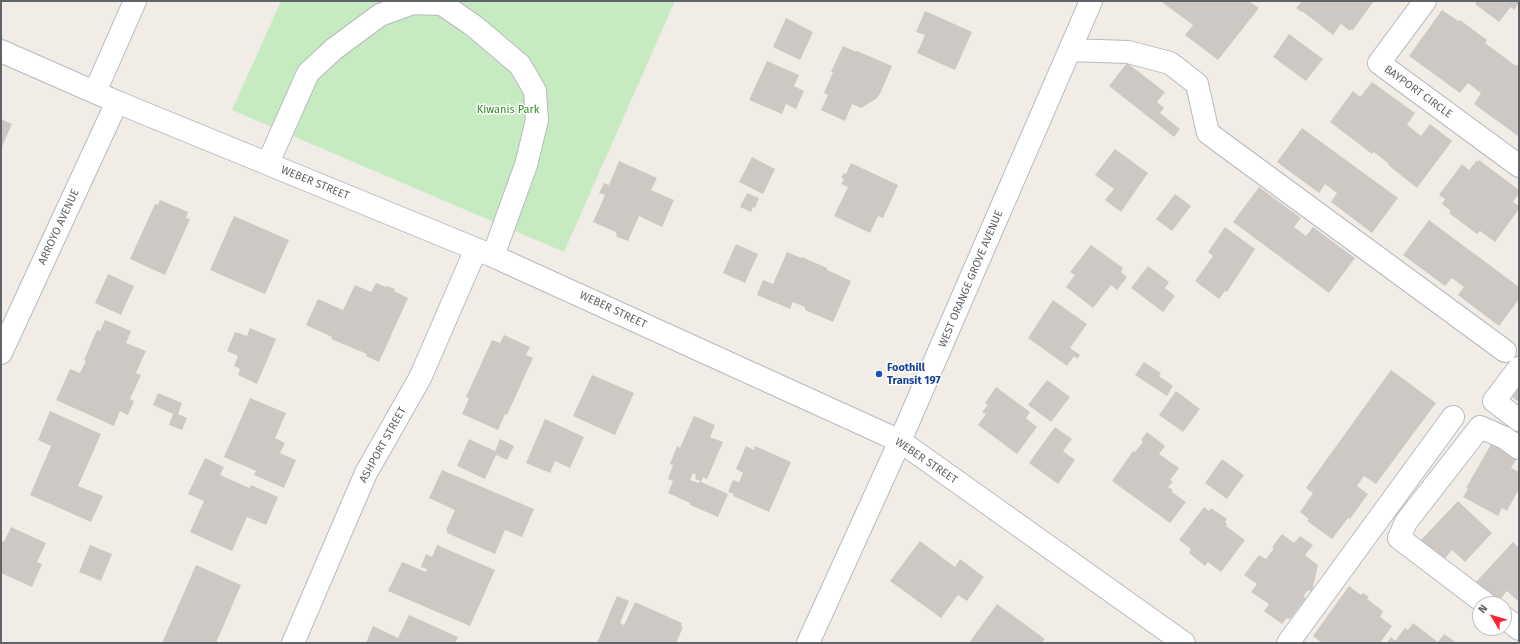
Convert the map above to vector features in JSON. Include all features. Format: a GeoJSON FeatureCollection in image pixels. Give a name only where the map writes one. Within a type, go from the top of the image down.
{"type":"FeatureCollection","features":[{"type":"Feature","properties":{"kind":"street"},"geometry":{"type":"LineString","coordinates":[[95,92],[135,1]]}},
{"type":"Feature","properties":{"kind":"street","name":"WEST ORANGE GROVE AVENUE"},"geometry":{"type":"LineString","coordinates":[[808,643],[900,441],[1091,1]]}},
{"type":"Feature","properties":{"kind":"street","name":"BAYPORT CIRCLE"},"geometry":{"type":"LineString","coordinates":[[1425,1],[1379,63],[1519,166]]}},
{"type":"Feature","properties":{"kind":"street","name":"ASHPORT STREET"},"geometry":{"type":"LineString","coordinates":[[268,163],[308,73],[334,50],[380,15],[413,3],[442,4],[474,26],[520,65],[535,91],[537,120],[526,165],[485,252],[420,378],[366,473],[293,643]]}},
{"type":"Feature","properties":{"kind":"street"},"geometry":{"type":"LineString","coordinates":[[1070,50],[1128,52],[1170,63],[1196,84],[1208,133],[1505,351]]}},
{"type":"Feature","properties":{"kind":"street","name":"WEBER STREET"},"geometry":{"type":"LineString","coordinates":[[1,51],[117,102],[485,252],[900,441],[1184,643]]}},
{"type":"Feature","properties":{"kind":"street","name":"ARROYO AVENUE"},"geometry":{"type":"LineString","coordinates":[[1,353],[117,102]]}},
{"type":"Feature","properties":{"kind":"street"},"geometry":{"type":"LineString","coordinates":[[1519,368],[1494,401],[1519,420]]}},
{"type":"Feature","properties":{"kind":"street"},"geometry":{"type":"LineString","coordinates":[[1288,643],[1453,417]]}},
{"type":"Feature","properties":{"kind":"street"},"geometry":{"type":"LineString","coordinates":[[1475,596],[1399,538],[1406,522],[1480,427],[1505,438],[1519,448]]}},
{"type":"Feature","properties":{"kind":"green space","name":"Kiwanis Park"},"geometry":{"type":"Polygon","coordinates":[[[281,1],[675,1],[564,252],[232,110],[281,1]]]}},
{"type":"Feature","properties":{"kind":"building"},"geometry":{"type":"Polygon","coordinates":[[[1164,1],[1249,1],[1259,8],[1218,60],[1185,35],[1193,25],[1163,3],[1164,1]]]}},
{"type":"Feature","properties":{"kind":"building"},"geometry":{"type":"Polygon","coordinates":[[[1302,1],[1374,1],[1353,30],[1351,29],[1350,31],[1341,24],[1333,35],[1296,8],[1302,1]]]}},
{"type":"Feature","properties":{"kind":"building"},"geometry":{"type":"Polygon","coordinates":[[[1477,1],[1519,1],[1519,3],[1514,10],[1511,7],[1499,22],[1475,4],[1477,1]]]}},
{"type":"Feature","properties":{"kind":"building"},"geometry":{"type":"Polygon","coordinates":[[[1442,10],[1458,21],[1460,20],[1487,40],[1485,43],[1516,66],[1519,63],[1518,136],[1474,104],[1481,93],[1468,83],[1460,93],[1409,56],[1442,10]]]}},
{"type":"Feature","properties":{"kind":"building"},"geometry":{"type":"Polygon","coordinates":[[[925,11],[972,32],[955,70],[917,53],[925,35],[916,32],[925,11]]]}},
{"type":"Feature","properties":{"kind":"building"},"geometry":{"type":"Polygon","coordinates":[[[786,18],[813,32],[800,60],[773,47],[786,18]]]}},
{"type":"Feature","properties":{"kind":"building"},"geometry":{"type":"Polygon","coordinates":[[[1289,34],[1323,59],[1306,81],[1273,57],[1289,34]]]}},
{"type":"Feature","properties":{"kind":"building"},"geometry":{"type":"Polygon","coordinates":[[[843,46],[892,66],[880,94],[876,99],[861,108],[852,104],[845,121],[821,110],[828,95],[824,93],[833,72],[831,72],[843,46]]]}},
{"type":"Feature","properties":{"kind":"building"},"geometry":{"type":"Polygon","coordinates":[[[767,61],[799,75],[794,86],[804,91],[796,109],[786,104],[782,114],[749,100],[767,61]]]}},
{"type":"Feature","properties":{"kind":"building"},"geometry":{"type":"Polygon","coordinates":[[[1127,63],[1165,92],[1157,102],[1164,108],[1160,113],[1180,129],[1174,137],[1109,86],[1127,63]]]}},
{"type":"Feature","properties":{"kind":"building"},"geometry":{"type":"Polygon","coordinates":[[[1372,82],[1415,113],[1407,125],[1421,136],[1430,124],[1452,141],[1417,188],[1374,152],[1372,154],[1330,122],[1353,91],[1360,97],[1372,82]]]}},
{"type":"Feature","properties":{"kind":"building"},"geometry":{"type":"Polygon","coordinates":[[[1,119],[12,124],[1,149],[1,119]]]}},
{"type":"Feature","properties":{"kind":"building"},"geometry":{"type":"Polygon","coordinates":[[[1302,128],[1398,198],[1372,233],[1331,202],[1337,193],[1325,184],[1319,193],[1277,162],[1302,128]]]}},
{"type":"Feature","properties":{"kind":"building"},"geometry":{"type":"Polygon","coordinates":[[[1115,149],[1148,173],[1121,212],[1105,200],[1114,189],[1095,175],[1115,149]]]}},
{"type":"Feature","properties":{"kind":"building"},"geometry":{"type":"Polygon","coordinates":[[[752,157],[775,169],[763,194],[739,182],[752,157]]]}},
{"type":"Feature","properties":{"kind":"building"},"geometry":{"type":"Polygon","coordinates":[[[1477,160],[1519,190],[1519,193],[1513,202],[1519,206],[1519,209],[1495,242],[1480,231],[1477,234],[1449,213],[1451,211],[1442,204],[1445,199],[1439,195],[1462,164],[1469,170],[1477,160]]]}},
{"type":"Feature","properties":{"kind":"building"},"geometry":{"type":"Polygon","coordinates":[[[619,161],[657,178],[651,190],[674,200],[662,227],[639,216],[628,241],[617,237],[616,232],[593,222],[605,195],[599,193],[604,183],[609,185],[619,161]]]}},
{"type":"Feature","properties":{"kind":"building"},"geometry":{"type":"Polygon","coordinates":[[[851,163],[898,185],[883,218],[878,216],[870,233],[834,216],[848,187],[841,184],[844,179],[841,178],[844,173],[846,174],[851,163]]]}},
{"type":"Feature","properties":{"kind":"building"},"geometry":{"type":"Polygon","coordinates":[[[1259,187],[1301,218],[1294,227],[1306,236],[1313,227],[1355,258],[1329,293],[1233,222],[1259,187]]]}},
{"type":"Feature","properties":{"kind":"building"},"geometry":{"type":"Polygon","coordinates":[[[747,193],[759,198],[755,208],[753,207],[751,212],[740,207],[747,193]]]}},
{"type":"Feature","properties":{"kind":"building"},"geometry":{"type":"Polygon","coordinates":[[[1175,194],[1191,206],[1172,231],[1156,219],[1175,194]]]}},
{"type":"Feature","properties":{"kind":"building"},"geometry":{"type":"Polygon","coordinates":[[[160,200],[188,212],[186,218],[190,219],[165,275],[130,259],[155,204],[158,205],[160,200]]]}},
{"type":"Feature","properties":{"kind":"building"},"geometry":{"type":"Polygon","coordinates":[[[234,216],[289,240],[265,294],[210,270],[234,216]]]}},
{"type":"Feature","properties":{"kind":"building"},"geometry":{"type":"Polygon","coordinates":[[[1429,220],[1519,287],[1519,299],[1499,326],[1458,295],[1464,287],[1452,278],[1445,286],[1403,255],[1429,220]]]}},
{"type":"Feature","properties":{"kind":"building"},"geometry":{"type":"Polygon","coordinates":[[[1225,227],[1255,249],[1227,292],[1225,291],[1219,299],[1195,281],[1213,256],[1208,252],[1225,227]]]}},
{"type":"Feature","properties":{"kind":"building"},"geometry":{"type":"Polygon","coordinates":[[[736,244],[758,254],[745,283],[723,273],[736,244]]]}},
{"type":"Feature","properties":{"kind":"building"},"geometry":{"type":"Polygon","coordinates":[[[1091,245],[1123,268],[1121,272],[1127,277],[1117,290],[1111,285],[1093,308],[1066,287],[1075,275],[1070,272],[1091,245]]]}},
{"type":"Feature","properties":{"kind":"building"},"geometry":{"type":"Polygon","coordinates":[[[787,252],[827,268],[827,270],[851,281],[833,322],[805,310],[805,307],[793,302],[790,309],[757,295],[763,280],[773,284],[787,252]]]}},
{"type":"Feature","properties":{"kind":"building"},"geometry":{"type":"Polygon","coordinates":[[[1148,266],[1169,282],[1165,288],[1175,296],[1163,312],[1131,288],[1148,266]]]}},
{"type":"Feature","properties":{"kind":"building"},"geometry":{"type":"Polygon","coordinates":[[[108,274],[134,286],[121,315],[95,303],[108,274]]]}},
{"type":"Feature","properties":{"kind":"building"},"geometry":{"type":"Polygon","coordinates":[[[376,283],[395,289],[394,291],[408,298],[379,362],[366,356],[367,354],[331,339],[332,337],[306,325],[318,299],[343,310],[355,285],[371,292],[376,283]]]}},
{"type":"Feature","properties":{"kind":"building"},"geometry":{"type":"Polygon","coordinates":[[[1053,300],[1087,324],[1070,348],[1080,355],[1077,359],[1074,356],[1067,366],[1028,338],[1053,300]]]}},
{"type":"Feature","properties":{"kind":"building"},"geometry":{"type":"Polygon","coordinates":[[[105,320],[131,331],[126,343],[146,351],[136,373],[141,375],[130,399],[134,401],[128,415],[120,411],[114,426],[56,400],[70,369],[80,373],[97,330],[100,331],[105,320]]]}},
{"type":"Feature","properties":{"kind":"building"},"geometry":{"type":"Polygon","coordinates":[[[250,328],[276,339],[257,384],[238,375],[240,369],[234,366],[238,356],[227,351],[235,332],[247,336],[250,328]]]}},
{"type":"Feature","properties":{"kind":"building"},"geometry":{"type":"Polygon","coordinates":[[[504,335],[530,347],[526,355],[533,358],[507,415],[505,414],[498,430],[462,414],[469,398],[466,397],[492,340],[500,343],[504,335]]]}},
{"type":"Feature","properties":{"kind":"building"},"geometry":{"type":"Polygon","coordinates":[[[1144,362],[1161,373],[1159,376],[1173,386],[1167,396],[1135,375],[1144,362]]]}},
{"type":"Feature","properties":{"kind":"building"},"geometry":{"type":"Polygon","coordinates":[[[1391,370],[1436,403],[1376,484],[1364,476],[1357,486],[1368,494],[1350,519],[1348,518],[1332,539],[1307,521],[1309,519],[1300,512],[1313,493],[1306,488],[1391,370]]]}},
{"type":"Feature","properties":{"kind":"building"},"geometry":{"type":"Polygon","coordinates":[[[592,375],[634,393],[615,435],[573,416],[592,375]]]}},
{"type":"Feature","properties":{"kind":"building"},"geometry":{"type":"Polygon","coordinates":[[[1047,380],[1070,397],[1051,422],[1028,405],[1047,380]]]}},
{"type":"Feature","properties":{"kind":"building"},"geometry":{"type":"Polygon","coordinates":[[[996,387],[1030,412],[1026,418],[1037,427],[1017,454],[978,425],[986,414],[982,412],[988,405],[985,403],[996,387]]]}},
{"type":"Feature","properties":{"kind":"building"},"geometry":{"type":"Polygon","coordinates":[[[1519,387],[1519,402],[1512,397],[1519,387]]]}},
{"type":"Feature","properties":{"kind":"building"},"geometry":{"type":"Polygon","coordinates":[[[1176,391],[1200,409],[1183,432],[1159,415],[1176,391]]]}},
{"type":"Feature","properties":{"kind":"building"},"geometry":{"type":"Polygon","coordinates":[[[158,393],[182,403],[178,414],[187,418],[182,430],[169,425],[173,414],[153,405],[158,393]]]}},
{"type":"Feature","properties":{"kind":"building"},"geometry":{"type":"Polygon","coordinates":[[[250,398],[286,413],[275,438],[285,443],[280,453],[296,460],[284,488],[254,475],[256,471],[224,457],[250,398]]]}},
{"type":"Feature","properties":{"kind":"building"},"geometry":{"type":"Polygon","coordinates":[[[50,411],[101,434],[78,486],[103,496],[91,522],[30,495],[51,446],[38,440],[50,411]]]}},
{"type":"Feature","properties":{"kind":"building"},"geometry":{"type":"Polygon","coordinates":[[[694,416],[715,425],[710,437],[723,442],[707,479],[703,477],[701,482],[728,494],[718,517],[690,505],[690,503],[668,493],[673,481],[668,479],[673,465],[670,464],[677,446],[680,448],[694,416]],[[693,473],[690,480],[699,483],[700,481],[695,479],[696,475],[693,473]]]}},
{"type":"Feature","properties":{"kind":"building"},"geometry":{"type":"Polygon","coordinates":[[[545,419],[584,437],[570,468],[555,461],[550,473],[526,463],[545,419]]]}},
{"type":"Feature","properties":{"kind":"building"},"geometry":{"type":"Polygon","coordinates":[[[1055,427],[1072,439],[1063,451],[1075,460],[1058,484],[1029,463],[1055,427]]]}},
{"type":"Feature","properties":{"kind":"building"},"geometry":{"type":"Polygon","coordinates":[[[1147,432],[1165,446],[1159,454],[1179,468],[1170,480],[1173,482],[1168,487],[1173,490],[1172,492],[1186,502],[1170,523],[1112,481],[1133,451],[1135,452],[1143,442],[1141,440],[1147,432]]]}},
{"type":"Feature","properties":{"kind":"building"},"geometry":{"type":"Polygon","coordinates":[[[469,439],[495,451],[500,439],[514,446],[507,460],[496,455],[485,479],[457,466],[469,439]]]}},
{"type":"Feature","properties":{"kind":"building"},"geometry":{"type":"Polygon","coordinates":[[[1493,441],[1519,455],[1511,468],[1519,472],[1519,489],[1507,511],[1502,508],[1498,516],[1463,497],[1468,489],[1466,488],[1493,441]]]}},
{"type":"Feature","properties":{"kind":"building"},"geometry":{"type":"Polygon","coordinates":[[[746,446],[754,450],[755,446],[791,462],[769,512],[733,496],[734,494],[728,492],[733,480],[739,482],[743,473],[736,469],[746,446]]]}},
{"type":"Feature","properties":{"kind":"building"},"geometry":{"type":"Polygon","coordinates":[[[205,458],[224,467],[220,475],[249,488],[251,485],[278,497],[266,525],[247,517],[232,551],[190,532],[204,501],[188,494],[205,458]]]}},
{"type":"Feature","properties":{"kind":"building"},"geometry":{"type":"Polygon","coordinates":[[[1222,459],[1244,475],[1227,499],[1205,483],[1222,459]]]}},
{"type":"Feature","properties":{"kind":"building"},"geometry":{"type":"Polygon","coordinates":[[[442,470],[534,509],[522,537],[505,530],[495,554],[447,533],[446,530],[455,510],[429,498],[442,470]]]}},
{"type":"Feature","properties":{"kind":"building"},"geometry":{"type":"Polygon","coordinates":[[[1458,501],[1492,533],[1465,562],[1452,550],[1442,562],[1420,541],[1458,501]]]}},
{"type":"Feature","properties":{"kind":"building"},"geometry":{"type":"Polygon","coordinates":[[[1204,507],[1209,511],[1211,508],[1227,519],[1225,522],[1227,524],[1226,526],[1245,540],[1221,572],[1208,562],[1205,566],[1189,553],[1191,549],[1179,540],[1204,507]]]}},
{"type":"Feature","properties":{"kind":"building"},"geometry":{"type":"Polygon","coordinates":[[[11,527],[46,543],[37,562],[42,564],[32,587],[1,573],[1,540],[4,542],[11,527]]]}},
{"type":"Feature","properties":{"kind":"building"},"geometry":{"type":"Polygon","coordinates":[[[1282,534],[1294,543],[1300,536],[1313,545],[1305,555],[1318,565],[1312,592],[1308,590],[1303,597],[1306,598],[1290,619],[1287,618],[1282,624],[1264,611],[1269,604],[1251,592],[1257,584],[1244,575],[1259,555],[1266,559],[1274,548],[1272,547],[1282,534]]]}},
{"type":"Feature","properties":{"kind":"building"},"geometry":{"type":"Polygon","coordinates":[[[920,541],[955,567],[960,559],[984,577],[967,601],[958,595],[941,618],[890,581],[920,541]]]}},
{"type":"Feature","properties":{"kind":"building"},"geometry":{"type":"Polygon","coordinates":[[[1513,542],[1519,548],[1519,602],[1507,591],[1503,596],[1489,596],[1475,583],[1513,542]]]}},
{"type":"Feature","properties":{"kind":"building"},"geometry":{"type":"Polygon","coordinates":[[[90,545],[112,554],[101,581],[79,572],[90,545]]]}},
{"type":"Feature","properties":{"kind":"building"},"geometry":{"type":"Polygon","coordinates":[[[437,545],[495,570],[470,626],[388,591],[402,562],[426,572],[427,569],[421,567],[426,554],[432,557],[437,545]]]}},
{"type":"Feature","properties":{"kind":"building"},"geometry":{"type":"Polygon","coordinates":[[[196,565],[241,585],[216,643],[162,643],[196,565]]]}},
{"type":"Feature","properties":{"kind":"building"},"geometry":{"type":"Polygon","coordinates":[[[1349,586],[1361,595],[1363,593],[1369,597],[1367,599],[1383,611],[1380,617],[1392,626],[1380,643],[1322,643],[1313,636],[1349,586]]]}},
{"type":"Feature","properties":{"kind":"building"},"geometry":{"type":"Polygon","coordinates":[[[617,596],[629,601],[620,623],[624,625],[635,602],[682,623],[681,626],[683,627],[676,643],[597,643],[617,596]]]}},
{"type":"Feature","properties":{"kind":"building"},"geometry":{"type":"Polygon","coordinates":[[[997,604],[1045,639],[1042,643],[969,643],[997,604]]]}},
{"type":"Feature","properties":{"kind":"building"},"geometry":{"type":"Polygon","coordinates":[[[409,615],[458,637],[455,643],[366,643],[373,626],[398,638],[409,615]]]}},
{"type":"Feature","properties":{"kind":"building"},"geometry":{"type":"Polygon","coordinates":[[[1413,623],[1438,642],[1444,634],[1457,643],[1387,643],[1391,637],[1395,641],[1405,628],[1408,630],[1413,623]]]}},
{"type":"Feature","properties":{"kind":"place","name":"Foothill Transit 197"},"geometry":{"type":"Point","coordinates":[879,374]}}]}
